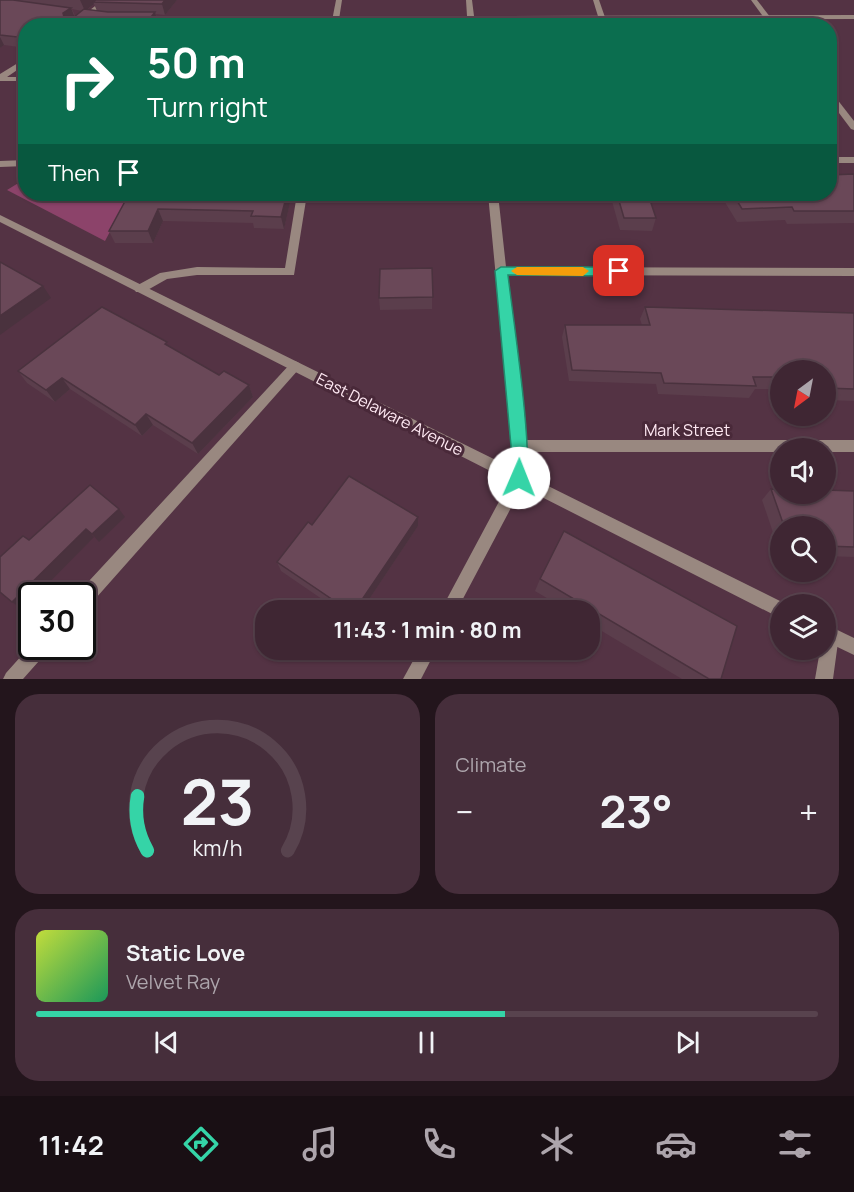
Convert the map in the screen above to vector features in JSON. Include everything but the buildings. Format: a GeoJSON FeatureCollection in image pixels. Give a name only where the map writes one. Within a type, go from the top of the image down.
{"type":"FeatureCollection","features":[{"type":"Feature","properties":{"kind":"street"},"geometry":{"type":"LineString","coordinates":[[84,17],[107,0]]}},
{"type":"Feature","properties":{"kind":"street"},"geometry":{"type":"LineString","coordinates":[[335,18],[339,0]]}},
{"type":"Feature","properties":{"kind":"street"},"geometry":{"type":"LineString","coordinates":[[469,0],[471,18]]}},
{"type":"Feature","properties":{"kind":"street"},"geometry":{"type":"LineString","coordinates":[[596,0],[603,18]]}},
{"type":"Feature","properties":{"kind":"street"},"geometry":{"type":"LineString","coordinates":[[754,0],[767,17]]}},
{"type":"Feature","properties":{"kind":"street"},"geometry":{"type":"LineString","coordinates":[[74,15],[98,18]]}},
{"type":"Feature","properties":{"kind":"street"},"geometry":{"type":"LineString","coordinates":[[734,18],[854,17]]}},
{"type":"Feature","properties":{"kind":"street"},"geometry":{"type":"LineString","coordinates":[[0,78],[18,66]]}},
{"type":"Feature","properties":{"kind":"street"},"geometry":{"type":"LineString","coordinates":[[0,78],[18,79]]}},
{"type":"Feature","properties":{"kind":"street"},"geometry":{"type":"LineString","coordinates":[[837,105],[854,127]]}},
{"type":"Feature","properties":{"kind":"street"},"geometry":{"type":"LineString","coordinates":[[837,160],[854,160]]}},
{"type":"Feature","properties":{"kind":"street"},"geometry":{"type":"LineString","coordinates":[[0,164],[18,163]]}},
{"type":"Feature","properties":{"kind":"street"},"geometry":{"type":"LineString","coordinates":[[140,289],[164,276],[197,271],[290,272],[302,201]]}},
{"type":"Feature","properties":{"kind":"street"},"geometry":{"type":"LineString","coordinates":[[454,600],[519,478],[519,446],[494,201]]}},
{"type":"Feature","properties":{"kind":"street","name":"East Delaware Avenue"},"geometry":{"type":"LineString","coordinates":[[0,218],[770,605]]}},
{"type":"Feature","properties":{"kind":"street"},"geometry":{"type":"LineString","coordinates":[[501,271],[854,272]]}},
{"type":"Feature","properties":{"kind":"street"},"geometry":{"type":"LineString","coordinates":[[96,586],[295,366]]}},
{"type":"Feature","properties":{"kind":"street","name":"Mark Street"},"geometry":{"type":"LineString","coordinates":[[519,446],[854,446]]}},
{"type":"Feature","properties":{"kind":"street"},"geometry":{"type":"LineString","coordinates":[[836,638],[854,647]]}},
{"type":"Feature","properties":{"kind":"street"},"geometry":{"type":"LineString","coordinates":[[12,679],[29,660]]}},
{"type":"Feature","properties":{"kind":"street"},"geometry":{"type":"LineString","coordinates":[[412,679],[422,660]]}},
{"type":"Feature","properties":{"kind":"street"},"geometry":{"type":"LineString","coordinates":[[824,679],[826,660]]}},
{"type":"Feature","properties":{"kind":"shaded area"},"geometry":{"type":"Polygon","coordinates":[[[18,183],[18,196],[7,190],[18,183]]]}},
{"type":"Feature","properties":{"kind":"shaded area"},"geometry":{"type":"Polygon","coordinates":[[[28,201],[126,201],[105,241],[28,201]]]}},
{"type":"Feature","properties":{"kind":"slow traffic"},"geometry":{"type":"LineString","coordinates":[[517,271],[583,271]]}},
{"type":"Feature","properties":{"kind":"route"},"geometry":{"type":"LineString","coordinates":[[519,478],[519,446],[501,271],[619,271]]}}]}
